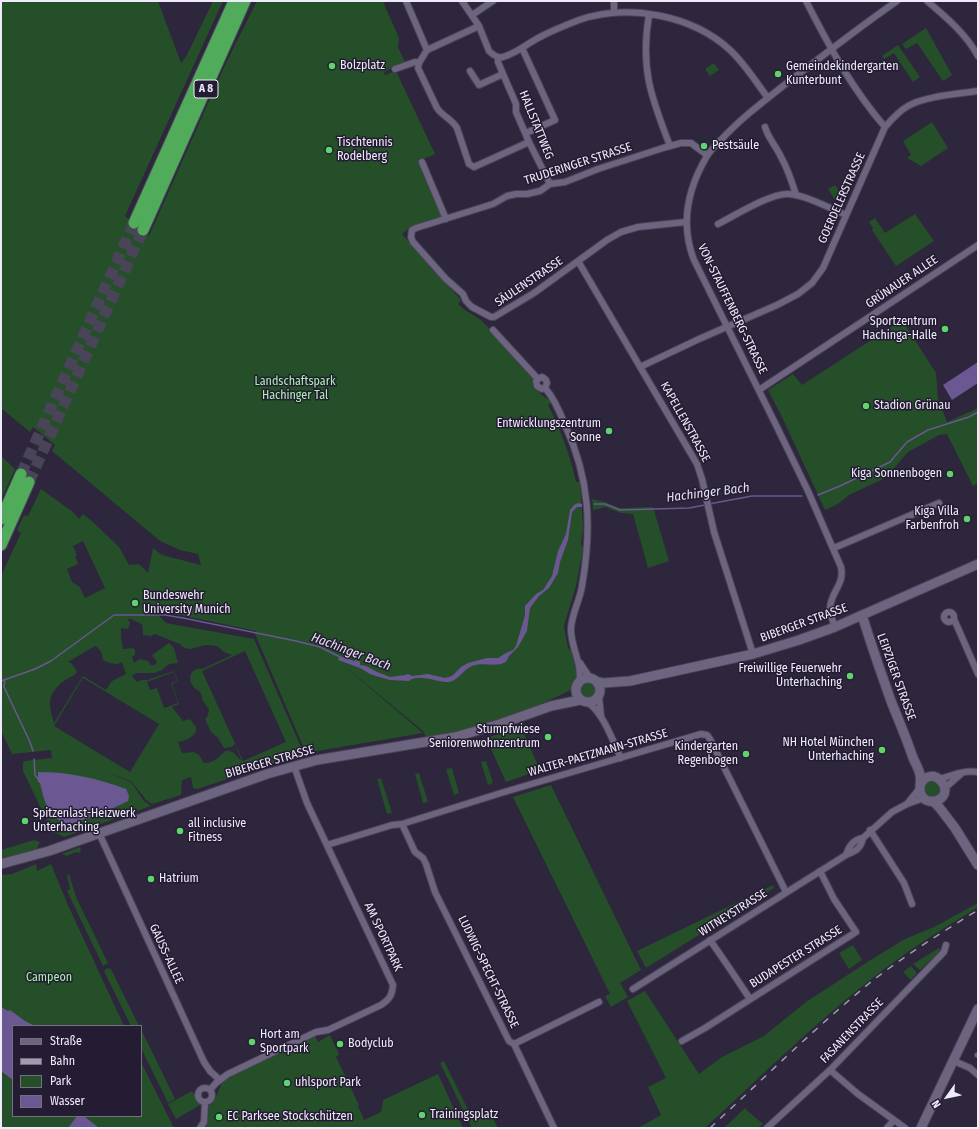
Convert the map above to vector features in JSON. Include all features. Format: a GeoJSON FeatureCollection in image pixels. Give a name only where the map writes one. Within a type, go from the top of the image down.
{"type":"FeatureCollection","features":[{"type":"Feature","properties":{"kind":"highway","name":"A 8"},"geometry":{"type":"LineString","coordinates":[[234,1],[138,226],[245,1]]}},
{"type":"Feature","properties":{"kind":"highway"},"geometry":{"type":"LineString","coordinates":[[1,519],[25,478],[1,545]]}},
{"type":"Feature","properties":{"kind":"main road","name":"BIBERGER STRASSE"},"geometry":{"type":"LineString","coordinates":[[594,680],[603,683],[630,681],[753,654],[835,627],[978,564]]}},
{"type":"Feature","properties":{"kind":"main road","name":"LEIPZIGER STRASSE"},"geometry":{"type":"LineString","coordinates":[[862,615],[889,696],[920,774],[920,786]]}},
{"type":"Feature","properties":{"kind":"main road"},"geometry":{"type":"LineString","coordinates":[[582,679],[594,680],[600,686],[599,695],[592,702],[584,701],[578,697],[577,686],[582,679]]}},
{"type":"Feature","properties":{"kind":"main road","name":"BIBERGER STRASSE"},"geometry":{"type":"LineString","coordinates":[[599,695],[604,691],[630,681]]}},
{"type":"Feature","properties":{"kind":"main road","name":"BIBERGER STRASSE"},"geometry":{"type":"LineString","coordinates":[[551,706],[577,686]]}},
{"type":"Feature","properties":{"kind":"main road","name":"BIBERGER STRASSE"},"geometry":{"type":"LineString","coordinates":[[1,864],[33,856],[194,799],[294,766],[317,760],[455,737],[500,724],[551,706],[584,701]]}},
{"type":"Feature","properties":{"kind":"main road","name":"LEIPZIGER STRASSE"},"geometry":{"type":"LineString","coordinates":[[909,746],[926,770],[936,778]]}},
{"type":"Feature","properties":{"kind":"main road"},"geometry":{"type":"LineString","coordinates":[[955,828],[944,792],[944,784],[936,778],[925,779],[920,786],[920,792],[939,807],[955,828],[978,866]]}},
{"type":"Feature","properties":{"kind":"main road"},"geometry":{"type":"LineString","coordinates":[[929,800],[937,800],[944,792]]}},
{"type":"Feature","properties":{"kind":"main road"},"geometry":{"type":"LineString","coordinates":[[923,1127],[978,1010]]}},
{"type":"Feature","properties":{"kind":"street"},"geometry":{"type":"LineString","coordinates":[[406,1],[427,50]]}},
{"type":"Feature","properties":{"kind":"street"},"geometry":{"type":"LineString","coordinates":[[462,1],[479,26],[489,52],[498,57],[502,57],[522,48],[539,37],[596,15],[631,12],[679,20],[714,37],[731,51],[744,65],[768,98]]}},
{"type":"Feature","properties":{"kind":"street"},"geometry":{"type":"LineString","coordinates":[[472,15],[493,1]]}},
{"type":"Feature","properties":{"kind":"street"},"geometry":{"type":"LineString","coordinates":[[614,1],[614,13]]}},
{"type":"Feature","properties":{"kind":"street"},"geometry":{"type":"LineString","coordinates":[[806,1],[831,50],[858,92],[885,127]]}},
{"type":"Feature","properties":{"kind":"street","name":"VON-STAUFFENBERG-STRASSE"},"geometry":{"type":"LineString","coordinates":[[835,627],[831,616],[830,607],[832,599],[839,586],[842,573],[834,548],[759,390],[694,260],[687,236],[687,210],[691,189],[707,155],[726,134],[768,98],[897,1]]}},
{"type":"Feature","properties":{"kind":"street"},"geometry":{"type":"LineString","coordinates":[[927,1],[952,22],[969,42],[978,56]]}},
{"type":"Feature","properties":{"kind":"street"},"geometry":{"type":"LineString","coordinates":[[649,15],[645,44],[645,59],[648,80],[651,95],[670,146]]}},
{"type":"Feature","properties":{"kind":"street"},"geometry":{"type":"LineString","coordinates":[[479,26],[427,50],[419,63],[418,68],[439,112],[454,122],[469,164],[474,167],[529,142]]}},
{"type":"Feature","properties":{"kind":"street"},"geometry":{"type":"LineString","coordinates":[[522,48],[555,120],[526,133]]}},
{"type":"Feature","properties":{"kind":"street","name":"HALLSTATTWEG"},"geometry":{"type":"LineString","coordinates":[[498,57],[498,62],[516,104],[516,112],[550,184]]}},
{"type":"Feature","properties":{"kind":"street"},"geometry":{"type":"LineString","coordinates":[[396,69],[415,62],[419,63]]}},
{"type":"Feature","properties":{"kind":"street"},"geometry":{"type":"LineString","coordinates":[[470,71],[479,85],[503,74]]}},
{"type":"Feature","properties":{"kind":"street","name":"GOERDELERSTRASSE"},"geometry":{"type":"LineString","coordinates":[[640,367],[777,305],[798,294],[812,283],[823,268],[885,127],[901,110],[910,105],[935,98],[978,91]]}},
{"type":"Feature","properties":{"kind":"street"},"geometry":{"type":"LineString","coordinates":[[765,126],[768,136],[781,155],[796,195]]}},
{"type":"Feature","properties":{"kind":"street","name":"TRUDERINGER STRASSE"},"geometry":{"type":"LineString","coordinates":[[411,233],[412,230],[416,228],[497,202],[507,196],[540,191],[550,184],[564,182],[598,169],[681,143],[691,143],[707,155]]}},
{"type":"Feature","properties":{"kind":"street"},"geometry":{"type":"LineString","coordinates":[[422,162],[446,219]]}},
{"type":"Feature","properties":{"kind":"street"},"geometry":{"type":"LineString","coordinates":[[718,224],[770,198],[783,194],[804,197],[846,215]]}},
{"type":"Feature","properties":{"kind":"street","name":"SÄULENSTRASSE"},"geometry":{"type":"LineString","coordinates":[[411,233],[413,242],[446,279],[463,294],[466,301],[491,317],[498,316],[517,304],[607,240],[630,228],[686,222]]}},
{"type":"Feature","properties":{"kind":"street","name":"GRÜNAUER ALLEE"},"geometry":{"type":"LineString","coordinates":[[759,390],[978,245]]}},
{"type":"Feature","properties":{"kind":"street","name":"KAPELLENSTRASSE"},"geometry":{"type":"LineString","coordinates":[[578,261],[697,464],[716,538],[753,654]]}},
{"type":"Feature","properties":{"kind":"street"},"geometry":{"type":"LineString","coordinates":[[493,330],[538,379],[536,381],[537,386],[542,389],[545,388],[550,394],[576,452],[584,480],[587,500],[587,553],[582,588],[571,627],[580,677],[577,686]]}},
{"type":"Feature","properties":{"kind":"street"},"geometry":{"type":"LineString","coordinates":[[834,548],[939,503]]}},
{"type":"Feature","properties":{"kind":"street"},"geometry":{"type":"LineString","coordinates":[[954,619],[978,674]]}},
{"type":"Feature","properties":{"kind":"street"},"geometry":{"type":"LineString","coordinates":[[576,658],[594,680]]}},
{"type":"Feature","properties":{"kind":"street"},"geometry":{"type":"LineString","coordinates":[[599,695],[598,702],[602,720]]}},
{"type":"Feature","properties":{"kind":"street"},"geometry":{"type":"LineString","coordinates":[[584,701],[592,705],[602,720],[621,758]]}},
{"type":"Feature","properties":{"kind":"street","name":"WALTER-PAETZMANN-STRASSE"},"geometry":{"type":"LineString","coordinates":[[327,845],[392,825],[402,824],[698,734],[707,735],[717,752],[786,892]]}},
{"type":"Feature","properties":{"kind":"street","name":"AM SPORTPARK"},"geometry":{"type":"LineString","coordinates":[[210,1090],[228,1074],[316,1032],[328,1030],[381,1005],[388,1001],[391,996],[393,985],[307,803],[294,766]]}},
{"type":"Feature","properties":{"kind":"street"},"geometry":{"type":"LineString","coordinates":[[936,778],[968,771],[978,772]]}},
{"type":"Feature","properties":{"kind":"street"},"geometry":{"type":"LineString","coordinates":[[944,792],[962,773]]}},
{"type":"Feature","properties":{"kind":"street","name":"WITNEYSTRASSE"},"geometry":{"type":"LineString","coordinates":[[907,804],[920,786]]}},
{"type":"Feature","properties":{"kind":"street","name":"WITNEYSTRASSE"},"geometry":{"type":"LineString","coordinates":[[632,989],[846,855],[851,844],[858,839],[863,838],[870,830],[892,812],[907,804],[929,800]]}},
{"type":"Feature","properties":{"kind":"street","name":"LUDWIG-SPECHT-STRASSE"},"geometry":{"type":"LineString","coordinates":[[402,824],[415,852],[423,858],[426,864],[435,892],[509,1041],[514,1044],[599,1002]]}},
{"type":"Feature","properties":{"kind":"street"},"geometry":{"type":"LineString","coordinates":[[870,830],[904,883],[912,904]]}},
{"type":"Feature","properties":{"kind":"street","name":"GAUSS-ALLEE"},"geometry":{"type":"LineString","coordinates":[[99,833],[204,1062],[220,1080]]}},
{"type":"Feature","properties":{"kind":"street","name":"BUDAPESTER STRASSE"},"geometry":{"type":"LineString","coordinates":[[682,1041],[750,1000],[856,932],[834,899],[820,871]]}},
{"type":"Feature","properties":{"kind":"street","name":"BUDAPESTER STRASSE"},"geometry":{"type":"LineString","coordinates":[[710,940],[750,1000]]}},
{"type":"Feature","properties":{"kind":"street","name":"FASANENSTRASSE"},"geometry":{"type":"LineString","coordinates":[[767,1128],[830,1070],[944,952],[946,945]]}},
{"type":"Feature","properties":{"kind":"street"},"geometry":{"type":"LineString","coordinates":[[514,1044],[554,1128]]}},
{"type":"Feature","properties":{"kind":"street"},"geometry":{"type":"LineString","coordinates":[[954,1061],[970,1068],[978,1075]]}},
{"type":"Feature","properties":{"kind":"street"},"geometry":{"type":"LineString","coordinates":[[830,1070],[858,1094],[905,1128]]}},
{"type":"Feature","properties":{"kind":"street","name":"AM SPORTPARK"},"geometry":{"type":"LineString","coordinates":[[205,1103],[199,1099],[198,1094],[203,1089],[210,1090]]}},
{"type":"Feature","properties":{"kind":"street","name":"AM SPORTPARK"},"geometry":{"type":"LineString","coordinates":[[205,1103],[209,1102],[212,1096],[210,1090]]}},
{"type":"Feature","properties":{"kind":"street","name":"AM SPORTPARK"},"geometry":{"type":"LineString","coordinates":[[200,1128],[204,1122],[205,1103]]}},
{"type":"Feature","properties":{"kind":"street"},"geometry":{"type":"LineString","coordinates":[[887,1128],[894,1120]]}},
{"type":"Feature","properties":{"kind":"green space","name":"Landschaftspark Hachinger Tal"},"geometry":{"type":"Polygon","coordinates":[[[1,1],[158,1],[181,63],[187,55],[213,1],[223,1],[125,216],[149,236],[226,63],[257,1],[385,1],[384,4],[399,38],[398,47],[405,62],[384,72],[385,75],[396,71],[435,154],[419,161],[442,217],[412,226],[402,234],[461,300],[458,304],[481,320],[534,377],[534,385],[551,403],[548,405],[565,443],[576,482],[580,482],[583,528],[581,544],[583,549],[576,586],[564,626],[568,648],[571,650],[577,675],[571,690],[518,713],[482,725],[427,739],[423,731],[337,660],[423,733],[306,753],[255,634],[256,631],[152,609],[166,623],[254,639],[304,754],[197,789],[193,788],[191,777],[182,780],[181,795],[152,804],[146,800],[131,781],[106,772],[131,782],[144,801],[151,806],[64,837],[54,832],[48,823],[23,771],[23,763],[25,761],[52,758],[51,750],[12,754],[1,731],[1,576],[21,533],[17,530],[24,515],[28,516],[41,489],[73,512],[79,519],[83,514],[93,522],[119,547],[129,565],[139,564],[148,573],[153,548],[162,555],[201,565],[198,554],[180,550],[160,541],[52,451],[55,445],[33,427],[30,432],[1,408],[1,1]],[[83,541],[73,546],[77,555],[75,556],[78,564],[67,569],[72,582],[80,587],[85,598],[105,588],[83,541]],[[128,619],[130,623],[128,629],[121,628],[121,636],[123,649],[133,648],[135,650],[135,655],[132,657],[134,663],[139,659],[148,661],[151,665],[155,665],[157,662],[152,655],[169,643],[174,648],[178,663],[169,664],[162,670],[154,673],[136,673],[132,676],[137,682],[174,671],[178,681],[172,684],[179,704],[172,707],[183,721],[190,719],[196,727],[196,732],[192,736],[186,740],[178,742],[182,753],[194,752],[199,755],[204,763],[208,763],[213,761],[225,751],[230,751],[241,760],[235,744],[232,747],[224,748],[218,738],[211,732],[205,719],[208,715],[209,709],[203,701],[200,692],[194,687],[190,680],[193,671],[202,669],[232,655],[224,652],[217,646],[206,645],[190,649],[184,648],[180,644],[155,634],[151,636],[143,635],[142,624],[128,619]],[[95,646],[68,662],[71,663],[77,671],[75,675],[66,679],[55,689],[52,694],[50,708],[54,723],[83,676],[106,690],[112,681],[126,674],[122,662],[115,664],[103,660],[100,650],[95,646]],[[245,651],[202,671],[243,761],[286,742],[245,651]],[[174,672],[147,682],[150,690],[157,688],[164,708],[178,703],[171,683],[177,681],[174,672]],[[83,678],[54,726],[130,772],[159,724],[83,678]]]}},
{"type":"Feature","properties":{"kind":"green space"},"geometry":{"type":"Polygon","coordinates":[[[926,28],[952,75],[943,81],[917,43],[906,49],[902,44],[926,28]]]}},
{"type":"Feature","properties":{"kind":"green space"},"geometry":{"type":"Polygon","coordinates":[[[898,45],[920,77],[913,82],[894,53],[884,59],[882,56],[898,45]]]}},
{"type":"Feature","properties":{"kind":"green space"},"geometry":{"type":"Polygon","coordinates":[[[714,63],[719,70],[710,76],[705,69],[714,63]]]}},
{"type":"Feature","properties":{"kind":"green space"},"geometry":{"type":"Polygon","coordinates":[[[932,122],[948,148],[921,166],[907,158],[911,155],[903,141],[932,122]]]}},
{"type":"Feature","properties":{"kind":"green space"},"geometry":{"type":"Polygon","coordinates":[[[835,185],[842,196],[835,200],[828,189],[835,185]]]}},
{"type":"Feature","properties":{"kind":"green space"},"geometry":{"type":"Polygon","coordinates":[[[915,214],[934,241],[896,266],[872,230],[873,228],[869,222],[875,218],[885,233],[915,214]]]}},
{"type":"Feature","properties":{"kind":"green space"},"geometry":{"type":"Polygon","coordinates":[[[902,320],[936,373],[938,398],[947,422],[978,408],[978,483],[973,486],[947,434],[939,435],[908,452],[889,474],[881,480],[849,495],[838,504],[825,510],[768,390],[793,374],[802,385],[902,320]]]}},
{"type":"Feature","properties":{"kind":"green space"},"geometry":{"type":"Polygon","coordinates":[[[1,456],[15,469],[1,500],[1,456]]]}},
{"type":"Feature","properties":{"kind":"green space"},"geometry":{"type":"Polygon","coordinates":[[[592,499],[620,508],[653,507],[669,561],[648,568],[633,514],[621,513],[605,507],[593,510],[592,499]]]}},
{"type":"Feature","properties":{"kind":"green space"},"geometry":{"type":"Polygon","coordinates":[[[588,681],[594,684],[597,690],[594,696],[588,699],[582,696],[579,690],[582,684],[588,681]]]}},
{"type":"Feature","properties":{"kind":"green space"},"geometry":{"type":"Polygon","coordinates":[[[521,727],[540,770],[506,782],[486,738],[521,727]]]}},
{"type":"Feature","properties":{"kind":"green space"},"geometry":{"type":"Polygon","coordinates":[[[486,761],[493,783],[488,785],[481,762],[486,761]]]}},
{"type":"Feature","properties":{"kind":"green space"},"geometry":{"type":"Polygon","coordinates":[[[452,768],[459,793],[454,795],[446,769],[452,768]]]}},
{"type":"Feature","properties":{"kind":"green space"},"geometry":{"type":"Polygon","coordinates":[[[419,773],[428,802],[423,803],[415,774],[419,773]]]}},
{"type":"Feature","properties":{"kind":"green space"},"geometry":{"type":"Polygon","coordinates":[[[381,778],[392,813],[387,814],[377,779],[381,778]]]}},
{"type":"Feature","properties":{"kind":"green space"},"geometry":{"type":"Polygon","coordinates":[[[929,781],[935,781],[940,786],[938,795],[935,797],[929,797],[924,792],[924,786],[929,781]]]}},
{"type":"Feature","properties":{"kind":"green space"},"geometry":{"type":"Polygon","coordinates":[[[551,785],[641,970],[620,983],[628,997],[611,1007],[605,996],[610,994],[513,797],[551,785]]]}},
{"type":"Feature","properties":{"kind":"green space"},"geometry":{"type":"Polygon","coordinates":[[[34,840],[40,842],[36,850],[1,859],[1,850],[34,840]]]}},
{"type":"Feature","properties":{"kind":"green space"},"geometry":{"type":"Polygon","coordinates":[[[80,847],[81,851],[79,853],[76,852],[67,856],[62,854],[80,847]]]}},
{"type":"Feature","properties":{"kind":"green space","name":"Campeon"},"geometry":{"type":"Polygon","coordinates":[[[36,864],[37,871],[51,864],[67,903],[124,1025],[12,1025],[12,1117],[142,1117],[142,1064],[174,1128],[1,1128],[1,875],[12,874],[36,864]]]}},
{"type":"Feature","properties":{"kind":"green space"},"geometry":{"type":"Polygon","coordinates":[[[69,874],[76,897],[108,963],[103,966],[67,891],[70,889],[67,875],[69,874]]]}},
{"type":"Feature","properties":{"kind":"green space"},"geometry":{"type":"Polygon","coordinates":[[[773,885],[774,888],[646,968],[637,951],[773,885]]]}},
{"type":"Feature","properties":{"kind":"green space"},"geometry":{"type":"Polygon","coordinates":[[[978,903],[978,907],[909,951],[848,998],[786,1052],[705,1128],[638,1128],[661,1115],[648,1087],[666,1078],[627,1001],[645,991],[699,1074],[722,1057],[764,1036],[806,1002],[869,961],[905,939],[934,927],[978,903]]]}},
{"type":"Feature","properties":{"kind":"green space"},"geometry":{"type":"Polygon","coordinates":[[[853,945],[862,960],[849,969],[839,953],[853,945]]]}},
{"type":"Feature","properties":{"kind":"green space"},"geometry":{"type":"Polygon","coordinates":[[[939,948],[941,950],[920,970],[913,964],[939,948]]]}},
{"type":"Feature","properties":{"kind":"green space"},"geometry":{"type":"Polygon","coordinates":[[[911,966],[917,973],[911,980],[903,972],[911,966]]]}},
{"type":"Feature","properties":{"kind":"green space"},"geometry":{"type":"Polygon","coordinates":[[[107,968],[111,969],[139,1025],[131,1025],[104,971],[107,968]]]}},
{"type":"Feature","properties":{"kind":"green space"},"geometry":{"type":"Polygon","coordinates":[[[142,1031],[175,1099],[168,1103],[142,1050],[142,1031]]]}},
{"type":"Feature","properties":{"kind":"green space","name":"uhlsport Park"},"geometry":{"type":"Polygon","coordinates":[[[330,1035],[339,1054],[336,1057],[359,1105],[358,1106],[364,1120],[381,1112],[383,1100],[438,1074],[463,1128],[203,1128],[207,1121],[209,1106],[214,1101],[222,1083],[232,1076],[315,1036],[318,1042],[330,1035]]]}},
{"type":"Feature","properties":{"kind":"green space"},"geometry":{"type":"Polygon","coordinates":[[[444,1061],[477,1128],[472,1128],[440,1063],[444,1061]]]}},
{"type":"Feature","properties":{"kind":"green space"},"geometry":{"type":"Polygon","coordinates":[[[192,1091],[200,1105],[176,1119],[168,1104],[192,1091]]]}},
{"type":"Feature","properties":{"kind":"green space"},"geometry":{"type":"Polygon","coordinates":[[[745,1108],[763,1124],[758,1128],[724,1128],[745,1108]]]}},
{"type":"Feature","properties":{"kind":"green space"},"geometry":{"type":"Polygon","coordinates":[[[489,1110],[498,1128],[477,1128],[473,1118],[489,1110]]]}},
{"type":"Feature","properties":{"kind":"water"},"geometry":{"type":"Polygon","coordinates":[[[978,362],[978,383],[952,400],[943,385],[978,362]]]}},
{"type":"Feature","properties":{"kind":"water"},"geometry":{"type":"Polygon","coordinates":[[[578,503],[582,504],[582,507],[577,507],[572,512],[568,540],[560,562],[558,573],[549,588],[539,596],[530,608],[527,631],[518,647],[509,656],[506,662],[502,664],[474,665],[451,682],[443,682],[422,678],[409,681],[390,680],[370,674],[360,668],[338,660],[340,656],[354,661],[356,660],[360,662],[360,665],[366,666],[390,677],[408,674],[412,676],[428,674],[445,678],[452,676],[461,667],[468,663],[487,658],[498,658],[513,650],[516,646],[525,615],[525,606],[536,594],[543,590],[552,576],[558,551],[566,534],[570,510],[578,503]]]}},
{"type":"Feature","properties":{"kind":"water"},"geometry":{"type":"Polygon","coordinates":[[[38,772],[72,774],[115,785],[126,789],[129,796],[128,801],[103,813],[67,825],[55,817],[45,803],[40,783],[38,782],[38,772]]]}},
{"type":"Feature","properties":{"kind":"water"},"geometry":{"type":"Polygon","coordinates":[[[1,1007],[8,1011],[10,1010],[33,1025],[12,1025],[12,1079],[1,1071],[1,1007]]]}},
{"type":"Feature","properties":{"kind":"water"},"geometry":{"type":"Polygon","coordinates":[[[76,1117],[85,1117],[99,1128],[68,1128],[76,1117]]]}},
{"type":"Feature","properties":{"kind":"waterway","name":"Hachinger Bach"},"geometry":{"type":"LineString","coordinates":[[818,495],[890,462],[907,442],[928,430],[969,417],[978,412]]}},
{"type":"Feature","properties":{"kind":"waterway","name":"Hachinger Bach"},"geometry":{"type":"LineString","coordinates":[[709,504],[752,496],[802,496]]}},
{"type":"Feature","properties":{"kind":"waterway","name":"Hachinger Bach"},"geometry":{"type":"LineString","coordinates":[[594,504],[605,504],[620,510],[689,508],[705,505]]}},
{"type":"Feature","properties":{"kind":"waterway","name":"Hachinger Bach"},"geometry":{"type":"LineString","coordinates":[[1,681],[35,669],[51,661],[114,615],[165,615],[183,618],[296,641],[320,647],[340,657]]}},
{"type":"Feature","properties":{"kind":"waterway"},"geometry":{"type":"LineString","coordinates":[[5,679],[4,687],[33,751]]}},
{"type":"Feature","properties":{"kind":"waterway"},"geometry":{"type":"LineString","coordinates":[[34,759],[35,775],[38,779]]}},
{"type":"Feature","properties":{"kind":"tunnel"},"geometry":{"type":"LineString","coordinates":[[21,474],[134,223]]}},
{"type":"Feature","properties":{"kind":"tunnel"},"geometry":{"type":"LineString","coordinates":[[29,482],[143,230]]}},
{"type":"Feature","properties":{"kind":"railway"},"geometry":{"type":"LineString","coordinates":[[710,1128],[810,1035],[872,981],[924,944],[978,910]]}},
{"type":"Feature","properties":{"kind":"place","name":"Bolzplatz"},"geometry":{"type":"Point","coordinates":[332,66]}},
{"type":"Feature","properties":{"kind":"place","name":"Gemeindekindergarten Kunterbunt"},"geometry":{"type":"Point","coordinates":[778,74]}},
{"type":"Feature","properties":{"kind":"place","name":"Pestsäule"},"geometry":{"type":"Point","coordinates":[704,146]}},
{"type":"Feature","properties":{"kind":"place","name":"Tischtennis Rodelberg"},"geometry":{"type":"Point","coordinates":[329,150]}},
{"type":"Feature","properties":{"kind":"place","name":"Sportzentrum Hachinga-Halle"},"geometry":{"type":"Point","coordinates":[945,329]}},
{"type":"Feature","properties":{"kind":"place","name":"Stadion Grünau"},"geometry":{"type":"Point","coordinates":[866,406]}},
{"type":"Feature","properties":{"kind":"place","name":"Entwicklungszentrum Sonne"},"geometry":{"type":"Point","coordinates":[609,431]}},
{"type":"Feature","properties":{"kind":"place","name":"Kiga Sonnenbogen"},"geometry":{"type":"Point","coordinates":[950,474]}},
{"type":"Feature","properties":{"kind":"place","name":"Kiga Villa Farbenfroh"},"geometry":{"type":"Point","coordinates":[967,519]}},
{"type":"Feature","properties":{"kind":"place","name":"Bundeswehr University Munich"},"geometry":{"type":"Point","coordinates":[135,603]}},
{"type":"Feature","properties":{"kind":"place","name":"Freiwillige Feuerwehr Unterhaching"},"geometry":{"type":"Point","coordinates":[850,676]}},
{"type":"Feature","properties":{"kind":"place","name":"Stumpfwiese Seniorenwohnzentrum"},"geometry":{"type":"Point","coordinates":[548,737]}},
{"type":"Feature","properties":{"kind":"place","name":"NH Hotel München Unterhaching"},"geometry":{"type":"Point","coordinates":[882,750]}},
{"type":"Feature","properties":{"kind":"place","name":"Kindergarten Regenbogen"},"geometry":{"type":"Point","coordinates":[746,754]}},
{"type":"Feature","properties":{"kind":"place","name":"Spitzenlast-Heizwerk Unterhaching"},"geometry":{"type":"Point","coordinates":[25,821]}},
{"type":"Feature","properties":{"kind":"place","name":"all inclusive Fitness"},"geometry":{"type":"Point","coordinates":[180,831]}},
{"type":"Feature","properties":{"kind":"place","name":"Hatrium"},"geometry":{"type":"Point","coordinates":[151,879]}},
{"type":"Feature","properties":{"kind":"place","name":"Hort am Sportpark"},"geometry":{"type":"Point","coordinates":[252,1042]}},
{"type":"Feature","properties":{"kind":"place","name":"Bodyclub"},"geometry":{"type":"Point","coordinates":[340,1044]}},
{"type":"Feature","properties":{"kind":"place","name":"uhlsport Park"},"geometry":{"type":"Point","coordinates":[287,1083]}},
{"type":"Feature","properties":{"kind":"place","name":"Trainingsplatz"},"geometry":{"type":"Point","coordinates":[422,1115]}},
{"type":"Feature","properties":{"kind":"place","name":"EC Parksee Stockschützen"},"geometry":{"type":"Point","coordinates":[219,1117]}}]}
